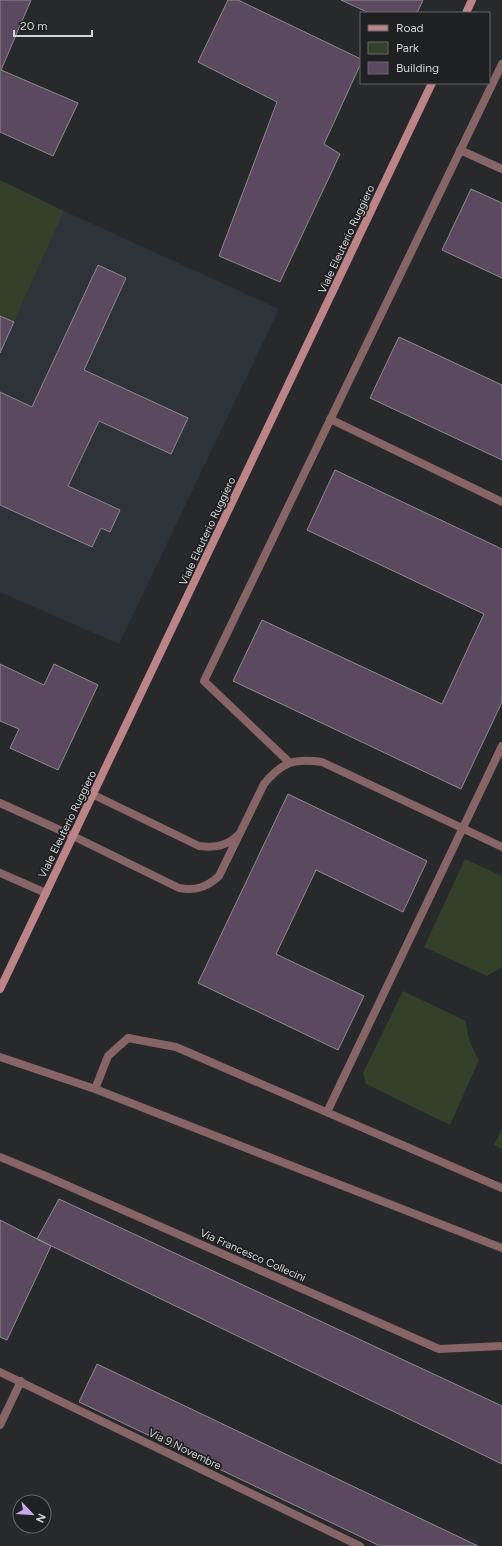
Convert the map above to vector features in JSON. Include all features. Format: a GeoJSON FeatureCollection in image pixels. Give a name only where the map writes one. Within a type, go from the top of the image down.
{"type":"FeatureCollection","features":[{"type":"Feature","properties":{"kind":"street"},"geometry":{"type":"LineString","coordinates":[[466,12],[472,0]]}},
{"type":"Feature","properties":{"kind":"street"},"geometry":{"type":"LineString","coordinates":[[290,763],[204,681],[502,64]]}},
{"type":"Feature","properties":{"kind":"street","name":"Viale Eleuterio Ruggiero"},"geometry":{"type":"LineString","coordinates":[[0,989],[94,795],[432,84]]}},
{"type":"Feature","properties":{"kind":"street"},"geometry":{"type":"LineString","coordinates":[[460,150],[502,169]]}},
{"type":"Feature","properties":{"kind":"street"},"geometry":{"type":"LineString","coordinates":[[330,419],[502,502]]}},
{"type":"Feature","properties":{"kind":"street"},"geometry":{"type":"LineString","coordinates":[[327,1112],[502,746]]}},
{"type":"Feature","properties":{"kind":"street"},"geometry":{"type":"LineString","coordinates":[[0,803],[73,836],[179,888],[188,890],[200,888],[210,884],[219,876],[264,784],[275,771],[290,763],[306,760],[322,762],[502,847]]}},
{"type":"Feature","properties":{"kind":"street"},"geometry":{"type":"LineString","coordinates":[[94,795],[199,846],[221,846],[232,841],[240,833],[246,822]]}},
{"type":"Feature","properties":{"kind":"street"},"geometry":{"type":"LineString","coordinates":[[0,872],[46,893]]}},
{"type":"Feature","properties":{"kind":"street"},"geometry":{"type":"LineString","coordinates":[[95,1089],[108,1056],[128,1038],[176,1047],[502,1188]]}},
{"type":"Feature","properties":{"kind":"street"},"geometry":{"type":"LineString","coordinates":[[0,1057],[95,1089],[502,1248]]}},
{"type":"Feature","properties":{"kind":"street","name":"Via Francesco Collecini"},"geometry":{"type":"LineString","coordinates":[[0,1157],[439,1349],[502,1346]]}},
{"type":"Feature","properties":{"kind":"street","name":"Via 9 Novembre"},"geometry":{"type":"LineString","coordinates":[[0,1372],[360,1546]]}},
{"type":"Feature","properties":{"kind":"street"},"geometry":{"type":"LineString","coordinates":[[0,1425],[21,1381]]}},
{"type":"Feature","properties":{"kind":"shaded area"},"geometry":{"type":"Polygon","coordinates":[[[64,211],[279,309],[119,644],[0,592],[0,316],[14,322],[64,211]]]}},
{"type":"Feature","properties":{"kind":"green space"},"geometry":{"type":"Polygon","coordinates":[[[0,180],[64,211],[14,322],[0,316],[0,180]]]}},
{"type":"Feature","properties":{"kind":"green space"},"geometry":{"type":"Polygon","coordinates":[[[465,859],[502,876],[502,967],[487,976],[424,947],[465,859]]]}},
{"type":"Feature","properties":{"kind":"green space"},"geometry":{"type":"Polygon","coordinates":[[[403,991],[466,1021],[470,1041],[479,1060],[450,1125],[366,1084],[363,1073],[403,991]]]}},
{"type":"Feature","properties":{"kind":"green space"},"geometry":{"type":"Polygon","coordinates":[[[502,1129],[502,1149],[494,1145],[502,1129]]]}},
{"type":"Feature","properties":{"kind":"building"},"geometry":{"type":"Polygon","coordinates":[[[0,0],[31,0],[1,70],[78,103],[53,156],[0,132],[0,0]]]}},
{"type":"Feature","properties":{"kind":"building"},"geometry":{"type":"Polygon","coordinates":[[[228,0],[238,0],[360,59],[360,65],[324,144],[340,154],[280,282],[219,256],[277,102],[198,62],[228,0]]]}},
{"type":"Feature","properties":{"kind":"building"},"geometry":{"type":"Polygon","coordinates":[[[341,0],[423,0],[417,12],[367,12],[341,0]]]}},
{"type":"Feature","properties":{"kind":"building"},"geometry":{"type":"Polygon","coordinates":[[[471,189],[502,203],[502,278],[442,250],[471,189]]]}},
{"type":"Feature","properties":{"kind":"building"},"geometry":{"type":"Polygon","coordinates":[[[98,265],[126,278],[84,370],[188,418],[171,454],[99,421],[68,486],[120,510],[110,532],[101,528],[92,547],[0,505],[0,392],[32,407],[98,265]]]}},
{"type":"Feature","properties":{"kind":"building"},"geometry":{"type":"Polygon","coordinates":[[[0,316],[14,322],[0,353],[0,316]]]}},
{"type":"Feature","properties":{"kind":"building"},"geometry":{"type":"Polygon","coordinates":[[[399,337],[502,385],[502,460],[370,398],[399,337]]]}},
{"type":"Feature","properties":{"kind":"building"},"geometry":{"type":"Polygon","coordinates":[[[335,470],[502,549],[502,702],[461,789],[233,681],[262,620],[442,704],[484,614],[307,530],[335,470]]]}},
{"type":"Feature","properties":{"kind":"building"},"geometry":{"type":"Polygon","coordinates":[[[0,664],[44,685],[54,664],[98,685],[58,770],[10,748],[19,729],[0,721],[0,664]]]}},
{"type":"Feature","properties":{"kind":"building"},"geometry":{"type":"Polygon","coordinates":[[[288,794],[427,861],[403,912],[316,870],[276,954],[364,996],[338,1050],[198,983],[288,794]]]}},
{"type":"Feature","properties":{"kind":"building"},"geometry":{"type":"Polygon","coordinates":[[[59,1199],[502,1406],[502,1464],[37,1239],[59,1199]]]}},
{"type":"Feature","properties":{"kind":"building"},"geometry":{"type":"Polygon","coordinates":[[[0,1220],[51,1246],[7,1340],[0,1337],[0,1220]]]}},
{"type":"Feature","properties":{"kind":"building"},"geometry":{"type":"Polygon","coordinates":[[[97,1364],[478,1546],[380,1546],[79,1402],[97,1364]]]}}]}
